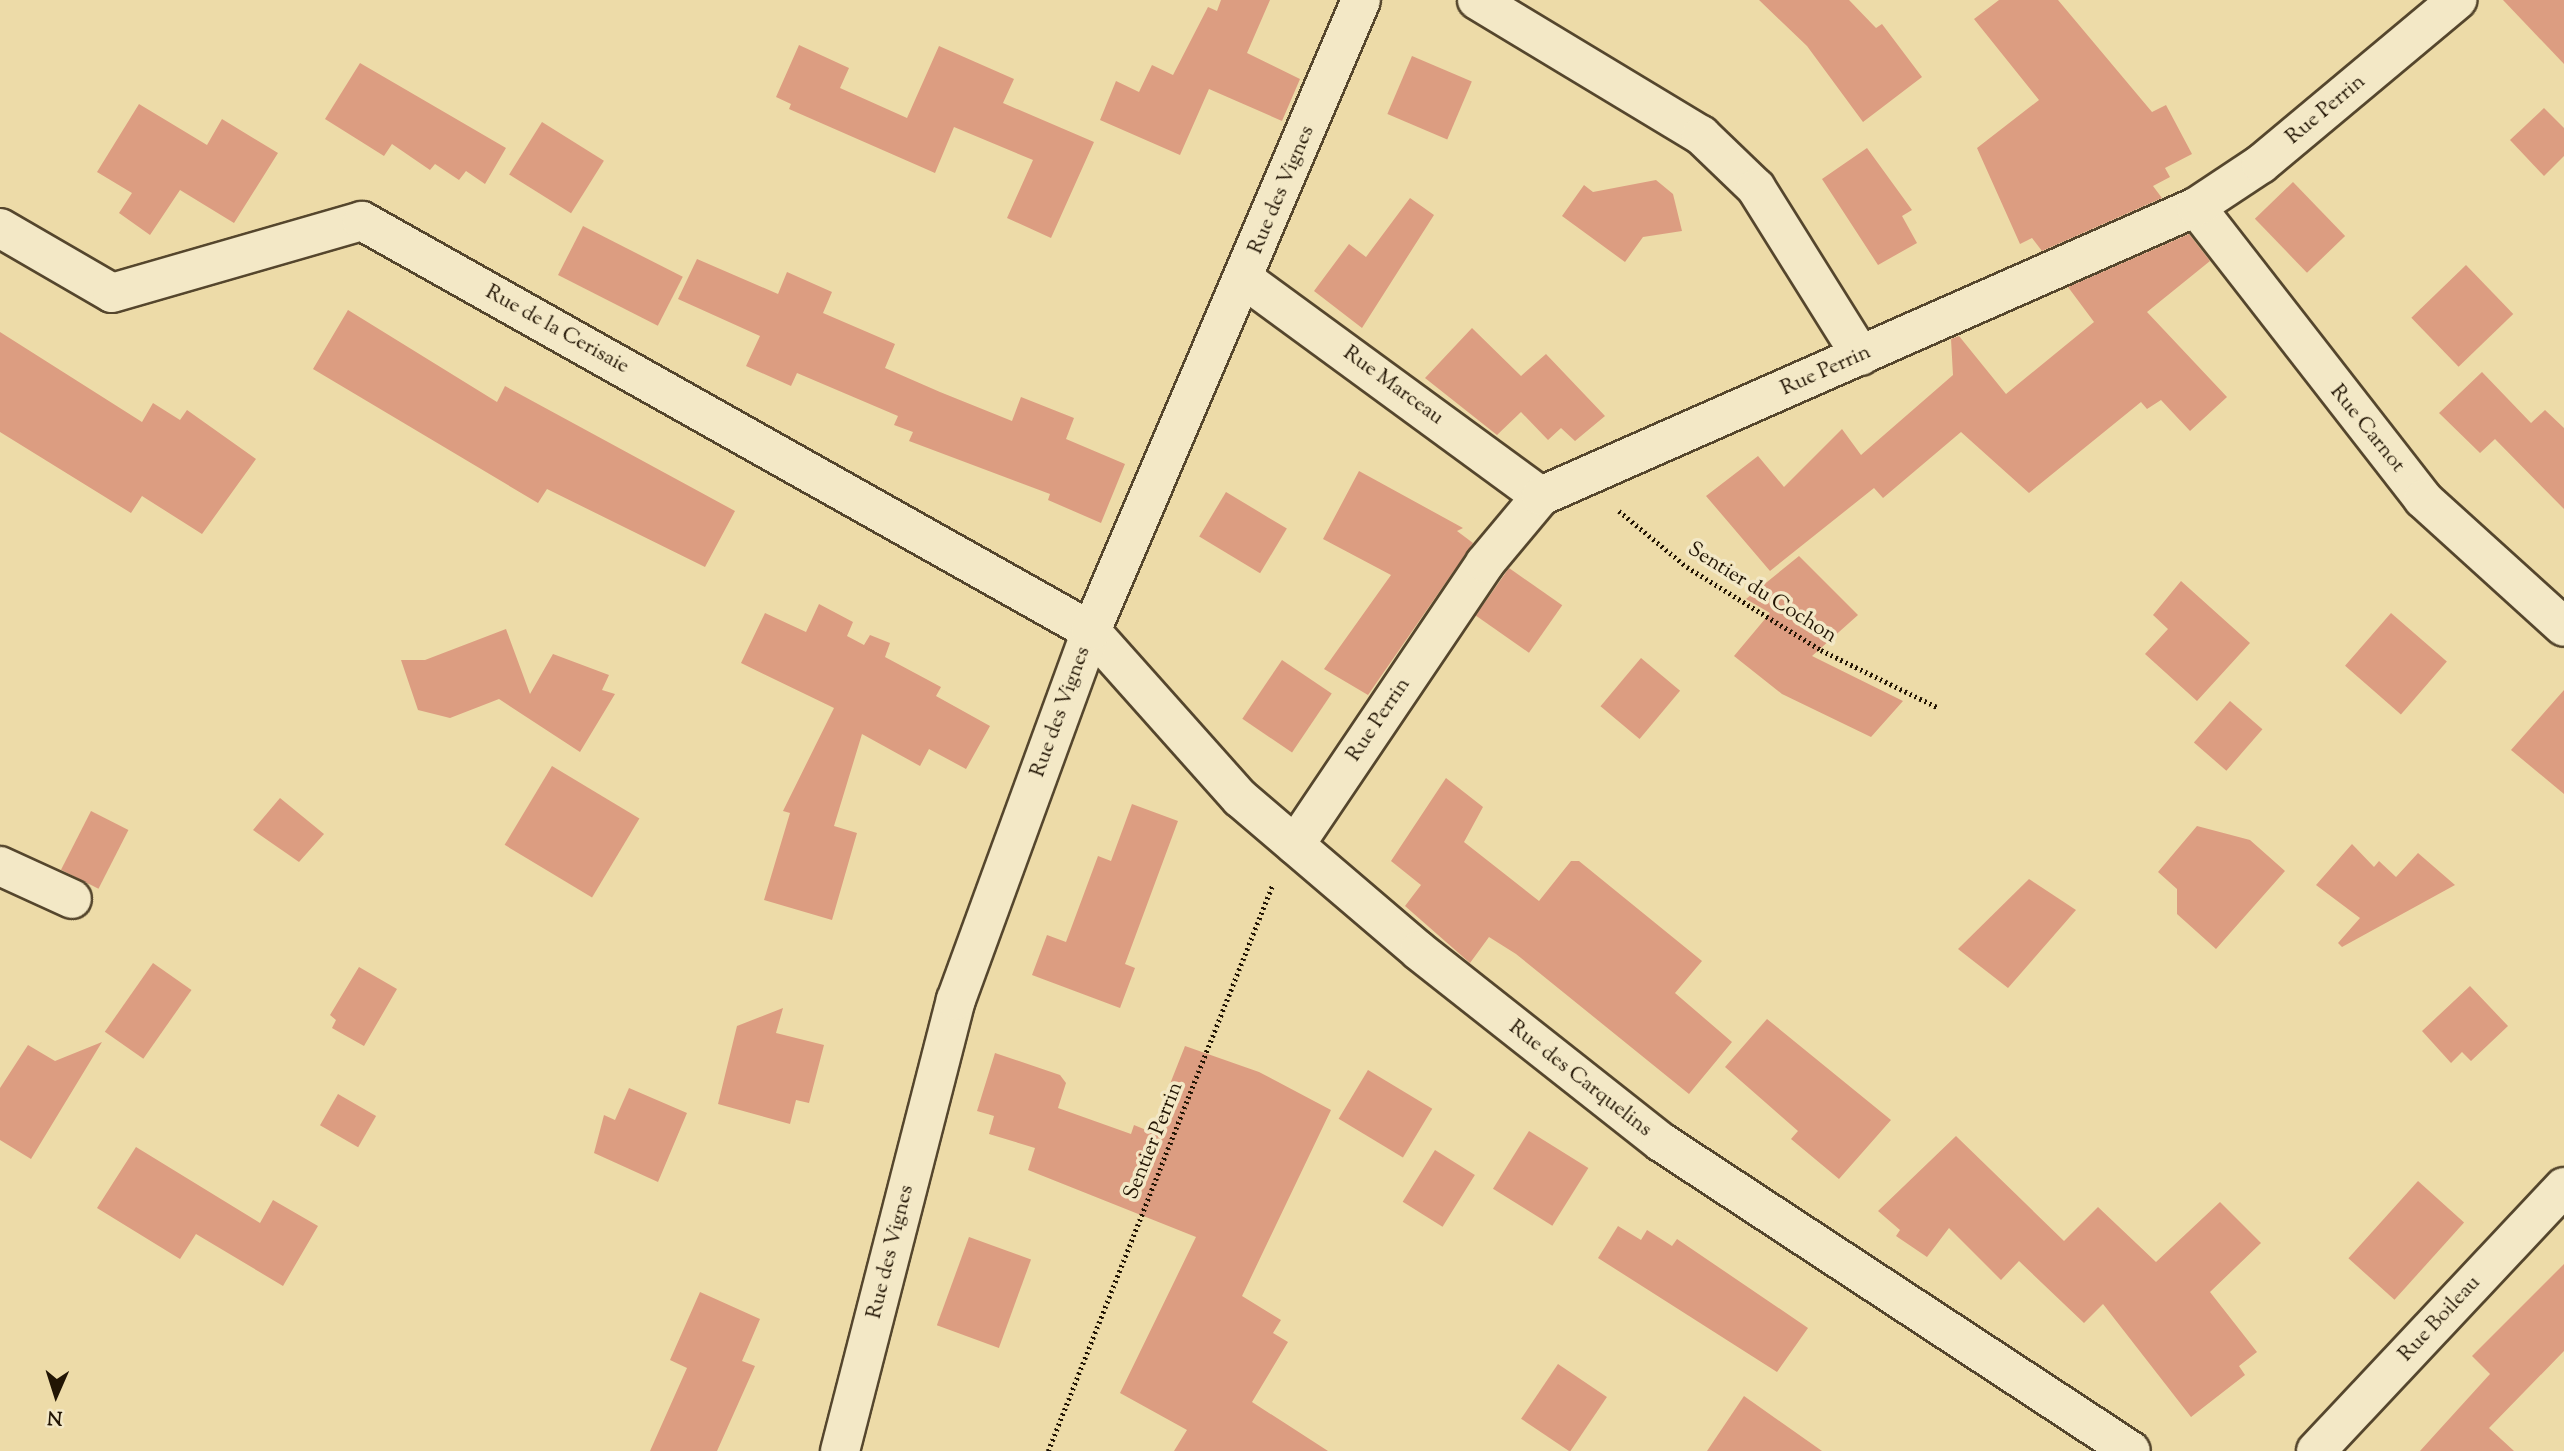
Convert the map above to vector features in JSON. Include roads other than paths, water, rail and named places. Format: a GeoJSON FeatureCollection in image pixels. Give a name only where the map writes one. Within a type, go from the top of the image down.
{"type":"FeatureCollection","features":[{"type":"Feature","properties":{"kind":"street","name":"Rue des Vignes"},"geometry":{"type":"LineString","coordinates":[[840,1451],[956,1000],[1091,631],[1244,279],[1361,0]]}},
{"type":"Feature","properties":{"kind":"street"},"geometry":{"type":"LineString","coordinates":[[1477,0],[1701,135],[1756,188],[1861,356]]}},
{"type":"Feature","properties":{"kind":"street","name":"Rue Perrin"},"geometry":{"type":"LineString","coordinates":[[1296,845],[1485,563],[1541,496],[2196,206],[2261,164],[2457,0]]}},
{"type":"Feature","properties":{"kind":"street","name":"Rue Carnot"},"geometry":{"type":"LineString","coordinates":[[2196,206],[2423,499],[2564,627]]}},
{"type":"Feature","properties":{"kind":"street","name":"Rue de la Cerisaie"},"geometry":{"type":"LineString","coordinates":[[0,229],[112,293],[362,221],[1091,631]]}},
{"type":"Feature","properties":{"kind":"street","name":"Rue Marceau"},"geometry":{"type":"LineString","coordinates":[[1244,279],[1541,496]]}},
{"type":"Feature","properties":{"kind":"street","name":"Rue des Carquelins"},"geometry":{"type":"LineString","coordinates":[[1091,631],[1240,798],[1661,1142],[2131,1451]]}},
{"type":"Feature","properties":{"kind":"street"},"geometry":{"type":"LineString","coordinates":[[0,866],[72,899]]}},
{"type":"Feature","properties":{"kind":"street","name":"Rue Boileau"},"geometry":{"type":"LineString","coordinates":[[2316,1451],[2564,1187]]}}]}
